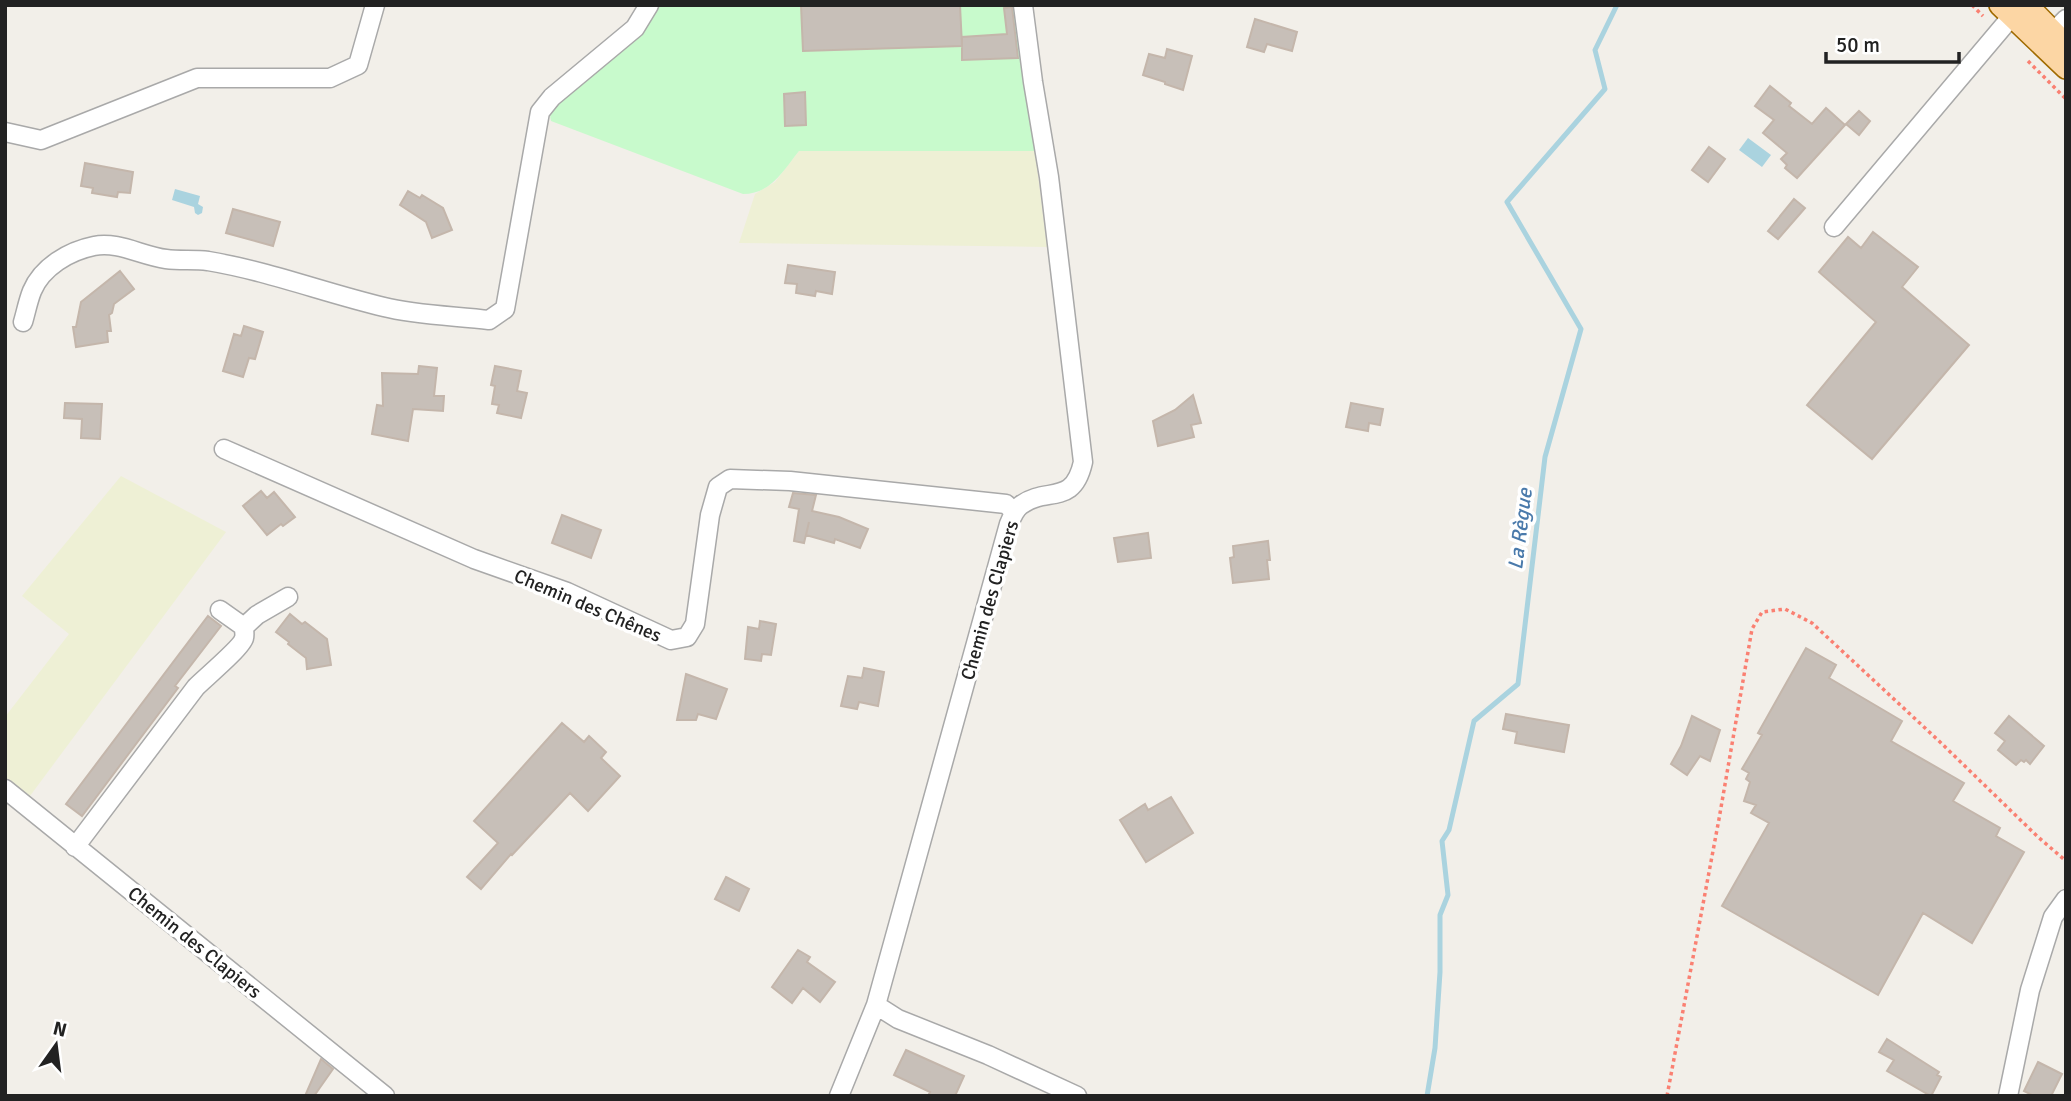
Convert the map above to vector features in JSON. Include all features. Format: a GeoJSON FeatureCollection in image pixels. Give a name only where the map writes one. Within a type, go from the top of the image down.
{"type":"FeatureCollection","features":[{"type":"Feature","properties":{"kind":"main road"},"geometry":{"type":"LineString","coordinates":[[2013,9],[2062,32]]}},
{"type":"Feature","properties":{"kind":"main road"},"geometry":{"type":"LineString","coordinates":[[2013,9],[2066,68]]}},
{"type":"Feature","properties":{"kind":"street"},"geometry":{"type":"LineString","coordinates":[[5,132],[41,140],[197,78],[330,78],[358,65],[375,5]]}},
{"type":"Feature","properties":{"kind":"street"},"geometry":{"type":"LineString","coordinates":[[23,322],[33,289],[50,265],[78,250],[96,245],[116,245],[145,256],[170,260],[209,261],[387,308],[489,320],[505,309],[540,112],[552,97],[635,28],[649,5]]}},
{"type":"Feature","properties":{"kind":"street","name":"Chemin des Clapiers"},"geometry":{"type":"LineString","coordinates":[[839,1096],[876,1004],[1014,512],[1022,504],[1035,498],[1071,488],[1080,475],[1083,462],[1049,177],[1023,5]]}},
{"type":"Feature","properties":{"kind":"street"},"geometry":{"type":"LineString","coordinates":[[1834,227],[2013,9]]}},
{"type":"Feature","properties":{"kind":"street","name":"Chemin des Chênes"},"geometry":{"type":"LineString","coordinates":[[224,449],[474,559],[567,592],[671,640],[687,637],[695,624],[710,515],[718,487],[730,479],[790,481],[1006,504],[1014,512]]}},
{"type":"Feature","properties":{"kind":"street"},"geometry":{"type":"LineString","coordinates":[[75,847],[195,687],[237,650],[244,639],[244,627],[257,615],[288,597]]}},
{"type":"Feature","properties":{"kind":"street"},"geometry":{"type":"LineString","coordinates":[[220,610],[244,627]]}},
{"type":"Feature","properties":{"kind":"street","name":"Chemin des Clapiers"},"geometry":{"type":"LineString","coordinates":[[7,792],[385,1096]]}},
{"type":"Feature","properties":{"kind":"street"},"geometry":{"type":"LineString","coordinates":[[2008,1096],[2030,990],[2053,917],[2066,898]]}},
{"type":"Feature","properties":{"kind":"street"},"geometry":{"type":"LineString","coordinates":[[876,1004],[898,1019],[988,1055],[1077,1096]]}},
{"type":"Feature","properties":{"kind":"path"},"geometry":{"type":"LineString","coordinates":[[1667,1096],[1752,629],[1762,612],[1784,609],[1812,624],[1939,741],[2038,838],[2066,861]]}},
{"type":"Feature","properties":{"kind":"green space"},"geometry":{"type":"Polygon","coordinates":[[[646,5],[1020,5],[1035,151],[799,151],[769,186],[743,194],[551,121],[546,95],[564,74],[635,22],[646,5]]]}},
{"type":"Feature","properties":{"kind":"green space"},"geometry":{"type":"Polygon","coordinates":[[[799,151],[1035,151],[1047,247],[739,243],[755,194],[775,182],[799,151]]]}},
{"type":"Feature","properties":{"kind":"green space"},"geometry":{"type":"Polygon","coordinates":[[[121,476],[226,532],[27,800],[5,781],[5,717],[69,634],[22,596],[121,476]]]}},
{"type":"Feature","properties":{"kind":"water"},"geometry":{"type":"Polygon","coordinates":[[[1748,138],[1771,155],[1762,167],[1739,150],[1748,138]]]}},
{"type":"Feature","properties":{"kind":"water"},"geometry":{"type":"Polygon","coordinates":[[[175,189],[200,196],[198,204],[203,207],[202,213],[198,215],[194,207],[172,200],[175,189]]]}},
{"type":"Feature","properties":{"kind":"building"},"geometry":{"type":"Polygon","coordinates":[[[801,5],[960,5],[962,46],[803,51],[801,5]]]}},
{"type":"Feature","properties":{"kind":"building"},"geometry":{"type":"Polygon","coordinates":[[[1012,7],[1018,58],[962,60],[962,37],[1007,34],[1004,8],[1012,7]]]}},
{"type":"Feature","properties":{"kind":"building"},"geometry":{"type":"Polygon","coordinates":[[[1255,19],[1297,32],[1292,51],[1267,44],[1264,52],[1247,47],[1255,19]]]}},
{"type":"Feature","properties":{"kind":"building"},"geometry":{"type":"Polygon","coordinates":[[[1167,49],[1192,56],[1183,90],[1143,75],[1149,54],[1165,58],[1167,49]]]}},
{"type":"Feature","properties":{"kind":"building"},"geometry":{"type":"Polygon","coordinates":[[[1770,86],[1812,124],[1826,108],[1845,125],[1797,178],[1785,168],[1787,165],[1781,159],[1787,153],[1763,133],[1774,120],[1755,106],[1770,86]]]}},
{"type":"Feature","properties":{"kind":"building"},"geometry":{"type":"Polygon","coordinates":[[[805,92],[806,125],[785,126],[784,94],[805,92]]]}},
{"type":"Feature","properties":{"kind":"building"},"geometry":{"type":"Polygon","coordinates":[[[1859,111],[1870,121],[1859,135],[1846,124],[1859,111]]]}},
{"type":"Feature","properties":{"kind":"building"},"geometry":{"type":"Polygon","coordinates":[[[1709,147],[1725,159],[1708,182],[1692,170],[1709,147]]]}},
{"type":"Feature","properties":{"kind":"building"},"geometry":{"type":"Polygon","coordinates":[[[85,163],[133,172],[130,193],[118,192],[117,197],[92,193],[93,188],[81,186],[85,163]]]}},
{"type":"Feature","properties":{"kind":"building"},"geometry":{"type":"Polygon","coordinates":[[[408,191],[420,198],[422,195],[443,208],[452,230],[432,238],[426,222],[400,205],[408,191]]]}},
{"type":"Feature","properties":{"kind":"building"},"geometry":{"type":"Polygon","coordinates":[[[1794,199],[1805,208],[1778,239],[1768,231],[1794,199]]]}},
{"type":"Feature","properties":{"kind":"building"},"geometry":{"type":"Polygon","coordinates":[[[233,209],[280,222],[273,246],[226,233],[233,209]]]}},
{"type":"Feature","properties":{"kind":"building"},"geometry":{"type":"Polygon","coordinates":[[[1873,232],[1918,267],[1902,287],[1969,345],[1872,459],[1807,405],[1876,322],[1819,272],[1848,237],[1861,248],[1873,232]]]}},
{"type":"Feature","properties":{"kind":"building"},"geometry":{"type":"Polygon","coordinates":[[[788,265],[835,272],[832,294],[816,291],[815,296],[796,293],[797,284],[785,283],[788,265]]]}},
{"type":"Feature","properties":{"kind":"building"},"geometry":{"type":"Polygon","coordinates":[[[120,271],[134,289],[114,304],[109,315],[111,331],[107,331],[108,342],[76,347],[73,327],[76,327],[81,302],[120,271]]]}},
{"type":"Feature","properties":{"kind":"building"},"geometry":{"type":"Polygon","coordinates":[[[244,326],[263,332],[255,359],[249,358],[243,377],[223,371],[234,334],[241,336],[244,326]]]}},
{"type":"Feature","properties":{"kind":"building"},"geometry":{"type":"Polygon","coordinates":[[[419,366],[437,368],[434,396],[444,396],[443,411],[413,409],[408,441],[372,434],[377,405],[383,406],[382,373],[418,374],[419,366]]]}},
{"type":"Feature","properties":{"kind":"building"},"geometry":{"type":"Polygon","coordinates":[[[495,366],[521,371],[517,391],[527,393],[521,418],[497,413],[499,405],[492,404],[495,386],[491,385],[495,366]]]}},
{"type":"Feature","properties":{"kind":"building"},"geometry":{"type":"Polygon","coordinates":[[[1193,395],[1201,423],[1191,425],[1194,437],[1158,446],[1153,421],[1175,410],[1193,395]]]}},
{"type":"Feature","properties":{"kind":"building"},"geometry":{"type":"Polygon","coordinates":[[[65,403],[102,404],[100,439],[81,438],[82,419],[64,418],[65,403]]]}},
{"type":"Feature","properties":{"kind":"building"},"geometry":{"type":"Polygon","coordinates":[[[1351,403],[1383,409],[1380,425],[1369,423],[1368,431],[1346,427],[1351,403]]]}},
{"type":"Feature","properties":{"kind":"building"},"geometry":{"type":"Polygon","coordinates":[[[261,491],[267,498],[274,492],[295,517],[267,535],[243,506],[261,491]]]}},
{"type":"Feature","properties":{"kind":"building"},"geometry":{"type":"Polygon","coordinates":[[[793,493],[816,495],[812,511],[839,517],[868,529],[860,548],[835,539],[834,543],[806,535],[809,522],[804,543],[794,541],[799,509],[789,507],[793,493]]]}},
{"type":"Feature","properties":{"kind":"building"},"geometry":{"type":"Polygon","coordinates":[[[562,515],[601,530],[591,558],[552,543],[562,515]]]}},
{"type":"Feature","properties":{"kind":"building"},"geometry":{"type":"Polygon","coordinates":[[[1148,533],[1151,558],[1118,562],[1114,538],[1148,533]]]}},
{"type":"Feature","properties":{"kind":"building"},"geometry":{"type":"Polygon","coordinates":[[[1268,541],[1269,579],[1233,583],[1230,558],[1234,557],[1233,546],[1268,541]]]}},
{"type":"Feature","properties":{"kind":"building"},"geometry":{"type":"Polygon","coordinates":[[[290,614],[327,639],[331,665],[307,669],[306,658],[276,632],[290,614]]]}},
{"type":"Feature","properties":{"kind":"building"},"geometry":{"type":"Polygon","coordinates":[[[208,616],[221,626],[82,816],[66,804],[208,616]]]}},
{"type":"Feature","properties":{"kind":"building"},"geometry":{"type":"Polygon","coordinates":[[[760,621],[776,624],[771,655],[762,654],[761,661],[745,659],[748,627],[759,629],[760,621]]]}},
{"type":"Feature","properties":{"kind":"building"},"geometry":{"type":"Polygon","coordinates":[[[1806,648],[1836,665],[1829,678],[1902,721],[1891,741],[1964,783],[1953,801],[2000,828],[1996,836],[2024,852],[1972,943],[1923,913],[1878,995],[1722,906],[1769,823],[1751,813],[1756,805],[1744,801],[1750,782],[1746,779],[1749,773],[1742,769],[1762,735],[1758,733],[1806,648]]]}},
{"type":"Feature","properties":{"kind":"building"},"geometry":{"type":"Polygon","coordinates":[[[864,668],[884,672],[878,706],[859,702],[857,709],[841,706],[848,676],[862,678],[864,668]]]}},
{"type":"Feature","properties":{"kind":"building"},"geometry":{"type":"Polygon","coordinates":[[[686,674],[727,689],[716,719],[698,714],[696,720],[677,720],[686,674]]]}},
{"type":"Feature","properties":{"kind":"building"},"geometry":{"type":"Polygon","coordinates":[[[1506,714],[1569,725],[1564,752],[1515,743],[1517,732],[1503,729],[1506,714]]]}},
{"type":"Feature","properties":{"kind":"building"},"geometry":{"type":"Polygon","coordinates":[[[1692,716],[1720,730],[1710,761],[1700,756],[1687,775],[1671,764],[1692,716]]]}},
{"type":"Feature","properties":{"kind":"building"},"geometry":{"type":"Polygon","coordinates":[[[2009,716],[2044,746],[2030,764],[2021,760],[2016,765],[1998,750],[2005,741],[1995,733],[2009,716]]]}},
{"type":"Feature","properties":{"kind":"building"},"geometry":{"type":"Polygon","coordinates":[[[562,723],[584,742],[589,736],[606,752],[601,758],[620,776],[588,811],[570,793],[481,889],[467,877],[498,843],[474,821],[562,723]]]}},
{"type":"Feature","properties":{"kind":"building"},"geometry":{"type":"Polygon","coordinates":[[[1171,797],[1193,833],[1146,862],[1120,820],[1145,804],[1148,810],[1171,797]]]}},
{"type":"Feature","properties":{"kind":"building"},"geometry":{"type":"Polygon","coordinates":[[[726,877],[749,889],[739,911],[715,899],[726,877]]]}},
{"type":"Feature","properties":{"kind":"building"},"geometry":{"type":"Polygon","coordinates":[[[798,950],[810,957],[807,962],[835,982],[820,1002],[803,988],[792,1003],[772,987],[798,950]]]}},
{"type":"Feature","properties":{"kind":"building"},"geometry":{"type":"Polygon","coordinates":[[[1887,1039],[1939,1072],[1937,1075],[1941,1077],[1931,1096],[1887,1071],[1894,1060],[1879,1052],[1887,1039]]]}},
{"type":"Feature","properties":{"kind":"building"},"geometry":{"type":"Polygon","coordinates":[[[906,1050],[964,1076],[955,1096],[928,1096],[930,1092],[894,1075],[906,1050]]]}},
{"type":"Feature","properties":{"kind":"building"},"geometry":{"type":"Polygon","coordinates":[[[321,1059],[333,1069],[314,1096],[305,1096],[321,1059]]]}},
{"type":"Feature","properties":{"kind":"building"},"geometry":{"type":"Polygon","coordinates":[[[2038,1062],[2062,1074],[2051,1096],[2034,1096],[2024,1091],[2038,1062]]]}},
{"type":"Feature","properties":{"kind":"waterway","name":"La Règue"},"geometry":{"type":"LineString","coordinates":[[1427,1096],[1435,1048],[1440,972],[1440,915],[1448,895],[1442,841],[1449,830],[1474,721],[1518,684],[1545,457],[1581,329],[1507,202],[1605,89],[1595,50],[1617,5]]}}]}
